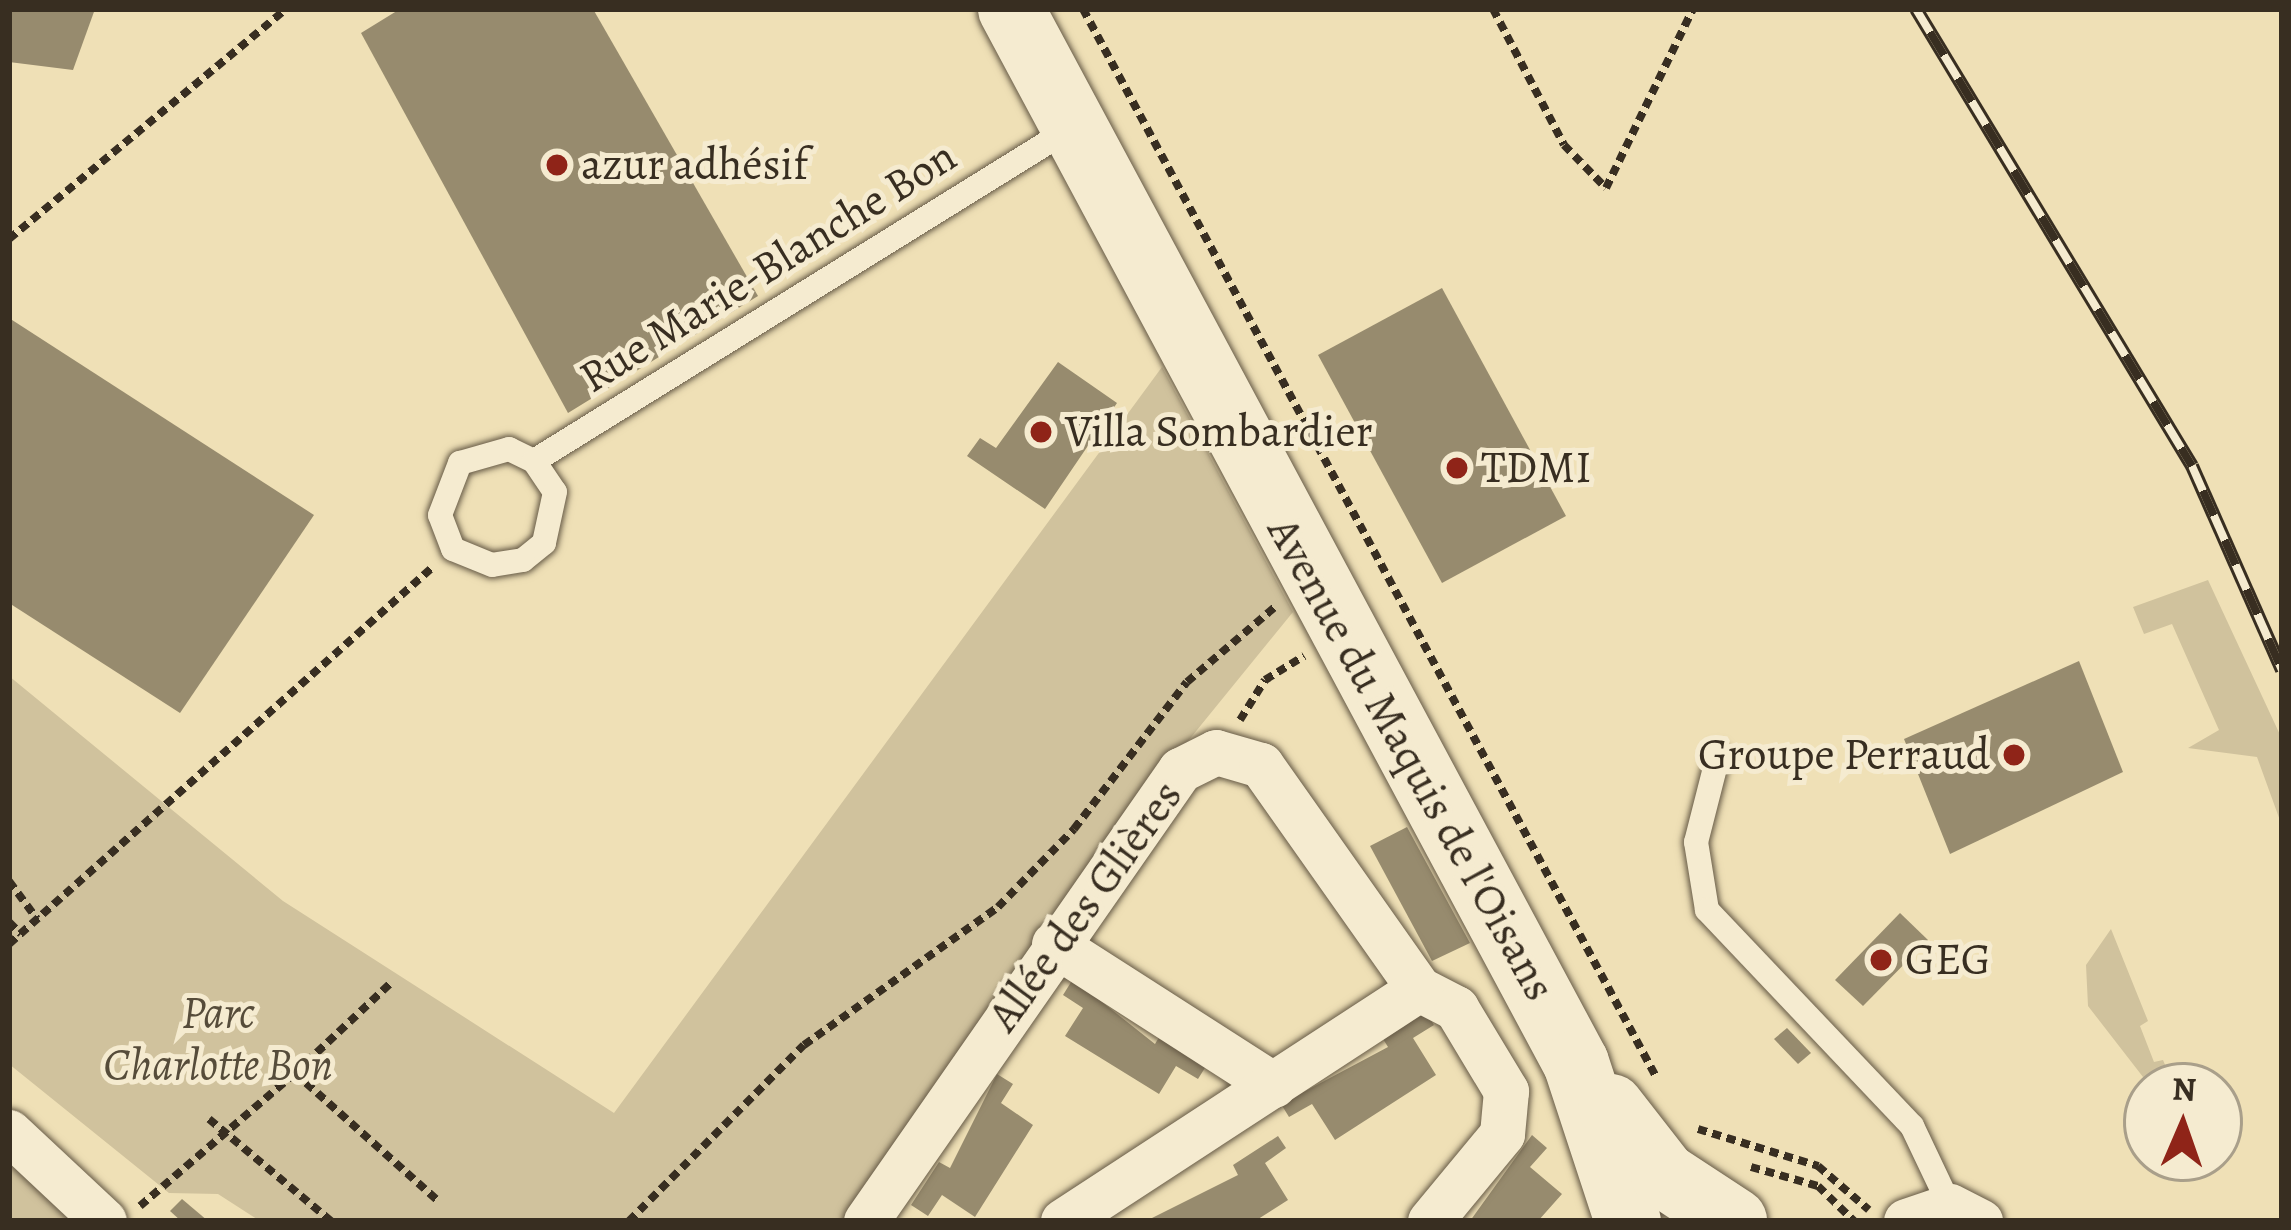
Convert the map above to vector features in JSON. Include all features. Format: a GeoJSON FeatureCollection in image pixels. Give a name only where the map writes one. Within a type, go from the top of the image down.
{"type":"FeatureCollection","features":[{"type":"Feature","properties":{"kind":"street","name":"Avenue du Maquis de l'Oisans"},"geometry":{"type":"LineString","coordinates":[[1011,9],[1059,136],[1576,1063],[1664,1174],[1734,1221]]}},
{"type":"Feature","properties":{"kind":"street","name":"Allée des Glières"},"geometry":{"type":"LineString","coordinates":[[866,1221],[1054,944],[1180,770],[1216,752],[1261,765],[1419,989],[1456,1008],[1506,1090],[1502,1134],[1430,1221]]}},
{"type":"Feature","properties":{"kind":"street"},"geometry":{"type":"LineString","coordinates":[[1054,944],[1274,1085]]}},
{"type":"Feature","properties":{"kind":"street"},"geometry":{"type":"LineString","coordinates":[[1063,1221],[1419,989]]}},
{"type":"Feature","properties":{"kind":"street","name":"Avenue du Maquis de l'Oisans"},"geometry":{"type":"LineString","coordinates":[[1576,1063],[1628,1221]]}},
{"type":"Feature","properties":{"kind":"street"},"geometry":{"type":"LineString","coordinates":[[9,1132],[104,1221]]}},
{"type":"Feature","properties":{"kind":"street"},"geometry":{"type":"LineString","coordinates":[[1906,1221],[1955,1216]]}},
{"type":"Feature","properties":{"kind":"lane","name":"Rue Marie-Blanche Bon"},"geometry":{"type":"LineString","coordinates":[[534,461],[1059,136]]}},
{"type":"Feature","properties":{"kind":"lane"},"geometry":{"type":"LineString","coordinates":[[509,449],[534,461],[555,492],[544,544],[523,560],[492,565],[453,549],[440,515],[460,463],[509,449]]}},
{"type":"Feature","properties":{"kind":"lane"},"geometry":{"type":"LineString","coordinates":[[1718,756],[1696,842],[1707,910],[1912,1126],[1955,1216]]}},
{"type":"Feature","properties":{"kind":"path"},"geometry":{"type":"LineString","coordinates":[[9,239],[286,9]]}},
{"type":"Feature","properties":{"kind":"path"},"geometry":{"type":"LineString","coordinates":[[1083,9],[1519,836],[1666,1089]]}},
{"type":"Feature","properties":{"kind":"path"},"geometry":{"type":"LineString","coordinates":[[1493,9],[1564,146],[1606,188],[1694,9]]}},
{"type":"Feature","properties":{"kind":"path"},"geometry":{"type":"LineString","coordinates":[[9,944],[453,549]]}},
{"type":"Feature","properties":{"kind":"path"},"geometry":{"type":"LineString","coordinates":[[629,1221],[804,1045],[998,907],[1074,830],[1186,682],[1291,593]]}},
{"type":"Feature","properties":{"kind":"path"},"geometry":{"type":"LineString","coordinates":[[1231,756],[1265,680],[1319,646]]}},
{"type":"Feature","properties":{"kind":"path"},"geometry":{"type":"LineString","coordinates":[[9,881],[37,919]]}},
{"type":"Feature","properties":{"kind":"path"},"geometry":{"type":"LineString","coordinates":[[9,922],[21,934]]}},
{"type":"Feature","properties":{"kind":"path"},"geometry":{"type":"LineString","coordinates":[[122,1221],[295,1073],[392,982]]}},
{"type":"Feature","properties":{"kind":"path"},"geometry":{"type":"LineString","coordinates":[[295,1073],[437,1200]]}},
{"type":"Feature","properties":{"kind":"path"},"geometry":{"type":"LineString","coordinates":[[1689,1118],[1701,1132],[1818,1166],[1877,1221]]}},
{"type":"Feature","properties":{"kind":"path"},"geometry":{"type":"LineString","coordinates":[[209,1119],[331,1221]]}},
{"type":"Feature","properties":{"kind":"path"},"geometry":{"type":"LineString","coordinates":[[1800,1180],[1832,1194],[1854,1221]]}},
{"type":"Feature","properties":{"kind":"green space","name":"Parc Charlotte Bon"},"geometry":{"type":"Polygon","coordinates":[[[1162,367],[1293,612],[1184,746],[853,1221],[260,1221],[218,1194],[169,1193],[9,1064],[9,676],[283,901],[614,1113],[1162,367]]]}},
{"type":"Feature","properties":{"kind":"green space"},"geometry":{"type":"Polygon","coordinates":[[[2208,580],[2282,739],[2282,826],[2257,757],[2188,748],[2219,730],[2172,624],[2144,634],[2133,607],[2208,580]]]}},
{"type":"Feature","properties":{"kind":"green space"},"geometry":{"type":"Polygon","coordinates":[[[2111,929],[2148,1021],[2140,1026],[2154,1062],[2131,1062],[2088,1006],[2086,965],[2111,929]]]}},
{"type":"Feature","properties":{"kind":"green space"},"geometry":{"type":"Polygon","coordinates":[[[9,1157],[79,1221],[9,1221],[9,1157]]]}},
{"type":"Feature","properties":{"kind":"building"},"geometry":{"type":"Polygon","coordinates":[[[9,9],[95,9],[73,70],[9,62],[9,9]]]}},
{"type":"Feature","properties":{"kind":"building","name":"azur adhésif"},"geometry":{"type":"Polygon","coordinates":[[[400,9],[593,9],[758,296],[568,413],[361,33],[400,9]]]}},
{"type":"Feature","properties":{"kind":"building"},"geometry":{"type":"Polygon","coordinates":[[[1442,288],[1566,516],[1442,583],[1318,355],[1442,288]]]}},
{"type":"Feature","properties":{"kind":"building"},"geometry":{"type":"Polygon","coordinates":[[[9,318],[314,515],[180,713],[9,603],[9,318]]]}},
{"type":"Feature","properties":{"kind":"building","name":"Villa Sombardier"},"geometry":{"type":"Polygon","coordinates":[[[1058,362],[1117,403],[1045,509],[967,456],[980,438],[996,448],[1058,362]]]}},
{"type":"Feature","properties":{"kind":"building","name":"Groupe Perraud"},"geometry":{"type":"Polygon","coordinates":[[[2079,661],[2123,772],[1950,854],[1904,739],[2079,661]]]}},
{"type":"Feature","properties":{"kind":"building"},"geometry":{"type":"Polygon","coordinates":[[[1407,827],[1470,943],[1432,961],[1370,846],[1407,827]]]}},
{"type":"Feature","properties":{"kind":"building","name":"GEG"},"geometry":{"type":"Polygon","coordinates":[[[1900,913],[1928,940],[1863,1006],[1835,980],[1900,913]]]}},
{"type":"Feature","properties":{"kind":"building"},"geometry":{"type":"Polygon","coordinates":[[[1073,979],[1155,1044],[1161,1034],[1208,1063],[1198,1079],[1176,1066],[1159,1094],[1065,1036],[1083,1008],[1063,995],[1073,979]]]}},
{"type":"Feature","properties":{"kind":"building"},"geometry":{"type":"Polygon","coordinates":[[[1425,1011],[1434,1025],[1413,1038],[1436,1075],[1335,1140],[1312,1104],[1289,1117],[1281,1104],[1388,1047],[1383,1039],[1425,1011]]]}},
{"type":"Feature","properties":{"kind":"building"},"geometry":{"type":"Polygon","coordinates":[[[1787,1028],[1811,1053],[1798,1064],[1774,1039],[1787,1028]]]}},
{"type":"Feature","properties":{"kind":"building"},"geometry":{"type":"Polygon","coordinates":[[[997,1074],[1013,1084],[1001,1103],[1033,1125],[975,1217],[942,1195],[928,1216],[911,1205],[939,1162],[950,1168],[997,1074]]]}},
{"type":"Feature","properties":{"kind":"building"},"geometry":{"type":"Polygon","coordinates":[[[1532,1135],[1547,1148],[1530,1167],[1562,1194],[1538,1221],[1470,1221],[1532,1135]]]}},
{"type":"Feature","properties":{"kind":"building"},"geometry":{"type":"Polygon","coordinates":[[[1278,1136],[1286,1148],[1265,1163],[1288,1200],[1255,1221],[1146,1221],[1238,1175],[1233,1165],[1278,1136]]]}},
{"type":"Feature","properties":{"kind":"building"},"geometry":{"type":"Polygon","coordinates":[[[182,1199],[208,1221],[181,1221],[170,1211],[182,1199]]]}},
{"type":"Feature","properties":{"kind":"railway"},"geometry":{"type":"LineString","coordinates":[[1916,9],[2192,466],[2282,670]]}},
{"type":"Feature","properties":{"kind":"place","name":"azur adhésif"},"geometry":{"type":"Point","coordinates":[557,165]}},
{"type":"Feature","properties":{"kind":"place","name":"Villa Sombardier"},"geometry":{"type":"Point","coordinates":[1041,432]}},
{"type":"Feature","properties":{"kind":"place","name":"TDMI"},"geometry":{"type":"Point","coordinates":[1457,468]}},
{"type":"Feature","properties":{"kind":"place","name":"Groupe Perraud"},"geometry":{"type":"Point","coordinates":[2014,755]}},
{"type":"Feature","properties":{"kind":"place","name":"GEG"},"geometry":{"type":"Point","coordinates":[1881,960]}}]}
